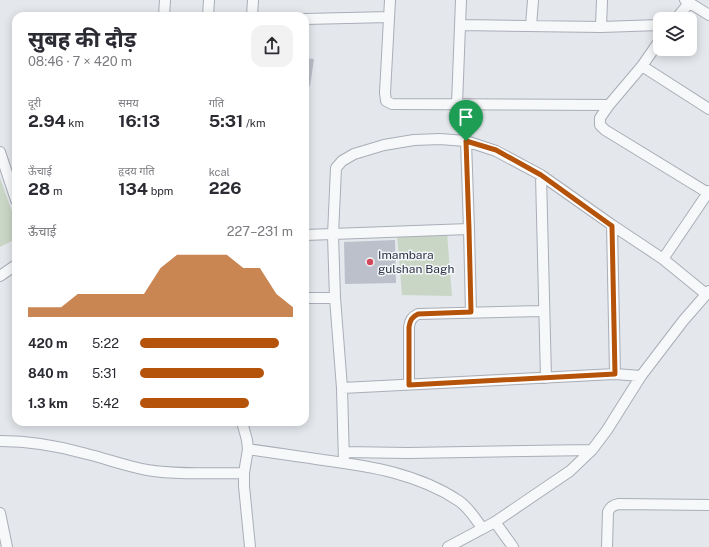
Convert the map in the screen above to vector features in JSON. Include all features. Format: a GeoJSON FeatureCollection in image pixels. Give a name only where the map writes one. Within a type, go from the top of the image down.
{"type":"FeatureCollection","features":[{"type":"Feature","properties":{"kind":"street"},"geometry":{"type":"LineString","coordinates":[[164,12],[165,0]]}},
{"type":"Feature","properties":{"kind":"street"},"geometry":{"type":"LineString","coordinates":[[208,12],[209,0]]}},
{"type":"Feature","properties":{"kind":"street"},"geometry":{"type":"LineString","coordinates":[[252,12],[253,0]]}},
{"type":"Feature","properties":{"kind":"street"},"geometry":{"type":"LineString","coordinates":[[390,0],[384,93],[386,101],[392,104],[610,105]]}},
{"type":"Feature","properties":{"kind":"street"},"geometry":{"type":"LineString","coordinates":[[457,104],[461,0]]}},
{"type":"Feature","properties":{"kind":"street"},"geometry":{"type":"LineString","coordinates":[[531,26],[533,0]]}},
{"type":"Feature","properties":{"kind":"street"},"geometry":{"type":"LineString","coordinates":[[601,26],[602,0]]}},
{"type":"Feature","properties":{"kind":"street"},"geometry":{"type":"LineString","coordinates":[[681,12],[687,2],[709,15]]}},
{"type":"Feature","properties":{"kind":"street"},"geometry":{"type":"LineString","coordinates":[[309,19],[389,17]]}},
{"type":"Feature","properties":{"kind":"street"},"geometry":{"type":"LineString","coordinates":[[460,25],[601,26],[653,24]]}},
{"type":"Feature","properties":{"kind":"street"},"geometry":{"type":"LineString","coordinates":[[653,50],[600,118],[600,125],[605,130],[708,192],[663,259]]}},
{"type":"Feature","properties":{"kind":"street"},"geometry":{"type":"LineString","coordinates":[[642,66],[709,109]]}},
{"type":"Feature","properties":{"kind":"street"},"geometry":{"type":"LineString","coordinates":[[344,463],[342,388],[332,235],[336,168],[342,161],[354,154],[384,145],[414,140],[440,138],[466,141],[496,150],[541,175],[612,226],[663,259],[708,292],[641,376],[607,430],[592,450],[570,471],[495,522],[448,547]]}},
{"type":"Feature","properties":{"kind":"street"},"geometry":{"type":"LineString","coordinates":[[466,141],[471,312]]}},
{"type":"Feature","properties":{"kind":"street"},"geometry":{"type":"LineString","coordinates":[[0,152],[12,188]]}},
{"type":"Feature","properties":{"kind":"street"},"geometry":{"type":"LineString","coordinates":[[541,175],[543,311],[546,378]]}},
{"type":"Feature","properties":{"kind":"street"},"geometry":{"type":"LineString","coordinates":[[612,226],[615,374]]}},
{"type":"Feature","properties":{"kind":"street"},"geometry":{"type":"LineString","coordinates":[[309,235],[469,229]]}},
{"type":"Feature","properties":{"kind":"street"},"geometry":{"type":"LineString","coordinates":[[0,276],[12,268]]}},
{"type":"Feature","properties":{"kind":"street"},"geometry":{"type":"LineString","coordinates":[[309,298],[335,298]]}},
{"type":"Feature","properties":{"kind":"street"},"geometry":{"type":"LineString","coordinates":[[409,385],[409,327],[413,316],[418,314],[543,311]]}},
{"type":"Feature","properties":{"kind":"street"},"geometry":{"type":"LineString","coordinates":[[342,388],[615,374],[641,376]]}},
{"type":"Feature","properties":{"kind":"street"},"geometry":{"type":"LineString","coordinates":[[243,426],[248,449],[244,473],[250,547]]}},
{"type":"Feature","properties":{"kind":"street"},"geometry":{"type":"LineString","coordinates":[[0,441],[20,441],[48,444],[87,453],[124,464],[164,472],[244,473]]}},
{"type":"Feature","properties":{"kind":"street"},"geometry":{"type":"LineString","coordinates":[[248,449],[384,470],[420,480],[459,502],[473,514],[482,528]]}},
{"type":"Feature","properties":{"kind":"street"},"geometry":{"type":"LineString","coordinates":[[344,452],[408,453],[592,450]]}},
{"type":"Feature","properties":{"kind":"street"},"geometry":{"type":"LineString","coordinates":[[607,547],[608,512],[613,505],[709,505]]}},
{"type":"Feature","properties":{"kind":"street"},"geometry":{"type":"LineString","coordinates":[[0,513],[7,547]]}},
{"type":"Feature","properties":{"kind":"street"},"geometry":{"type":"LineString","coordinates":[[495,522],[513,547]]}},
{"type":"Feature","properties":{"kind":"green space"},"geometry":{"type":"Polygon","coordinates":[[[0,178],[12,212],[12,241],[0,247],[0,178]]]}},
{"type":"Feature","properties":{"kind":"green space"},"geometry":{"type":"Polygon","coordinates":[[[447,233],[452,296],[402,295],[397,235],[447,233]]]}},
{"type":"Feature","properties":{"kind":"building"},"geometry":{"type":"Polygon","coordinates":[[[309,58],[314,59],[309,86],[309,58]]]}},
{"type":"Feature","properties":{"kind":"building","name":"Imambara gulshan Bagh"},"geometry":{"type":"Polygon","coordinates":[[[395,240],[396,283],[345,284],[344,242],[395,240]]]}},
{"type":"Feature","properties":{"kind":"place","name":"Imambara gulshan Bagh"},"geometry":{"type":"Point","coordinates":[370,262]}},
{"type":"Feature","properties":{"kind":"route"},"geometry":{"type":"LineString","coordinates":[[466,141],[496,150],[541,175],[612,226],[615,374],[409,385],[409,327],[413,316],[418,314],[471,312],[466,141]]}}]}
